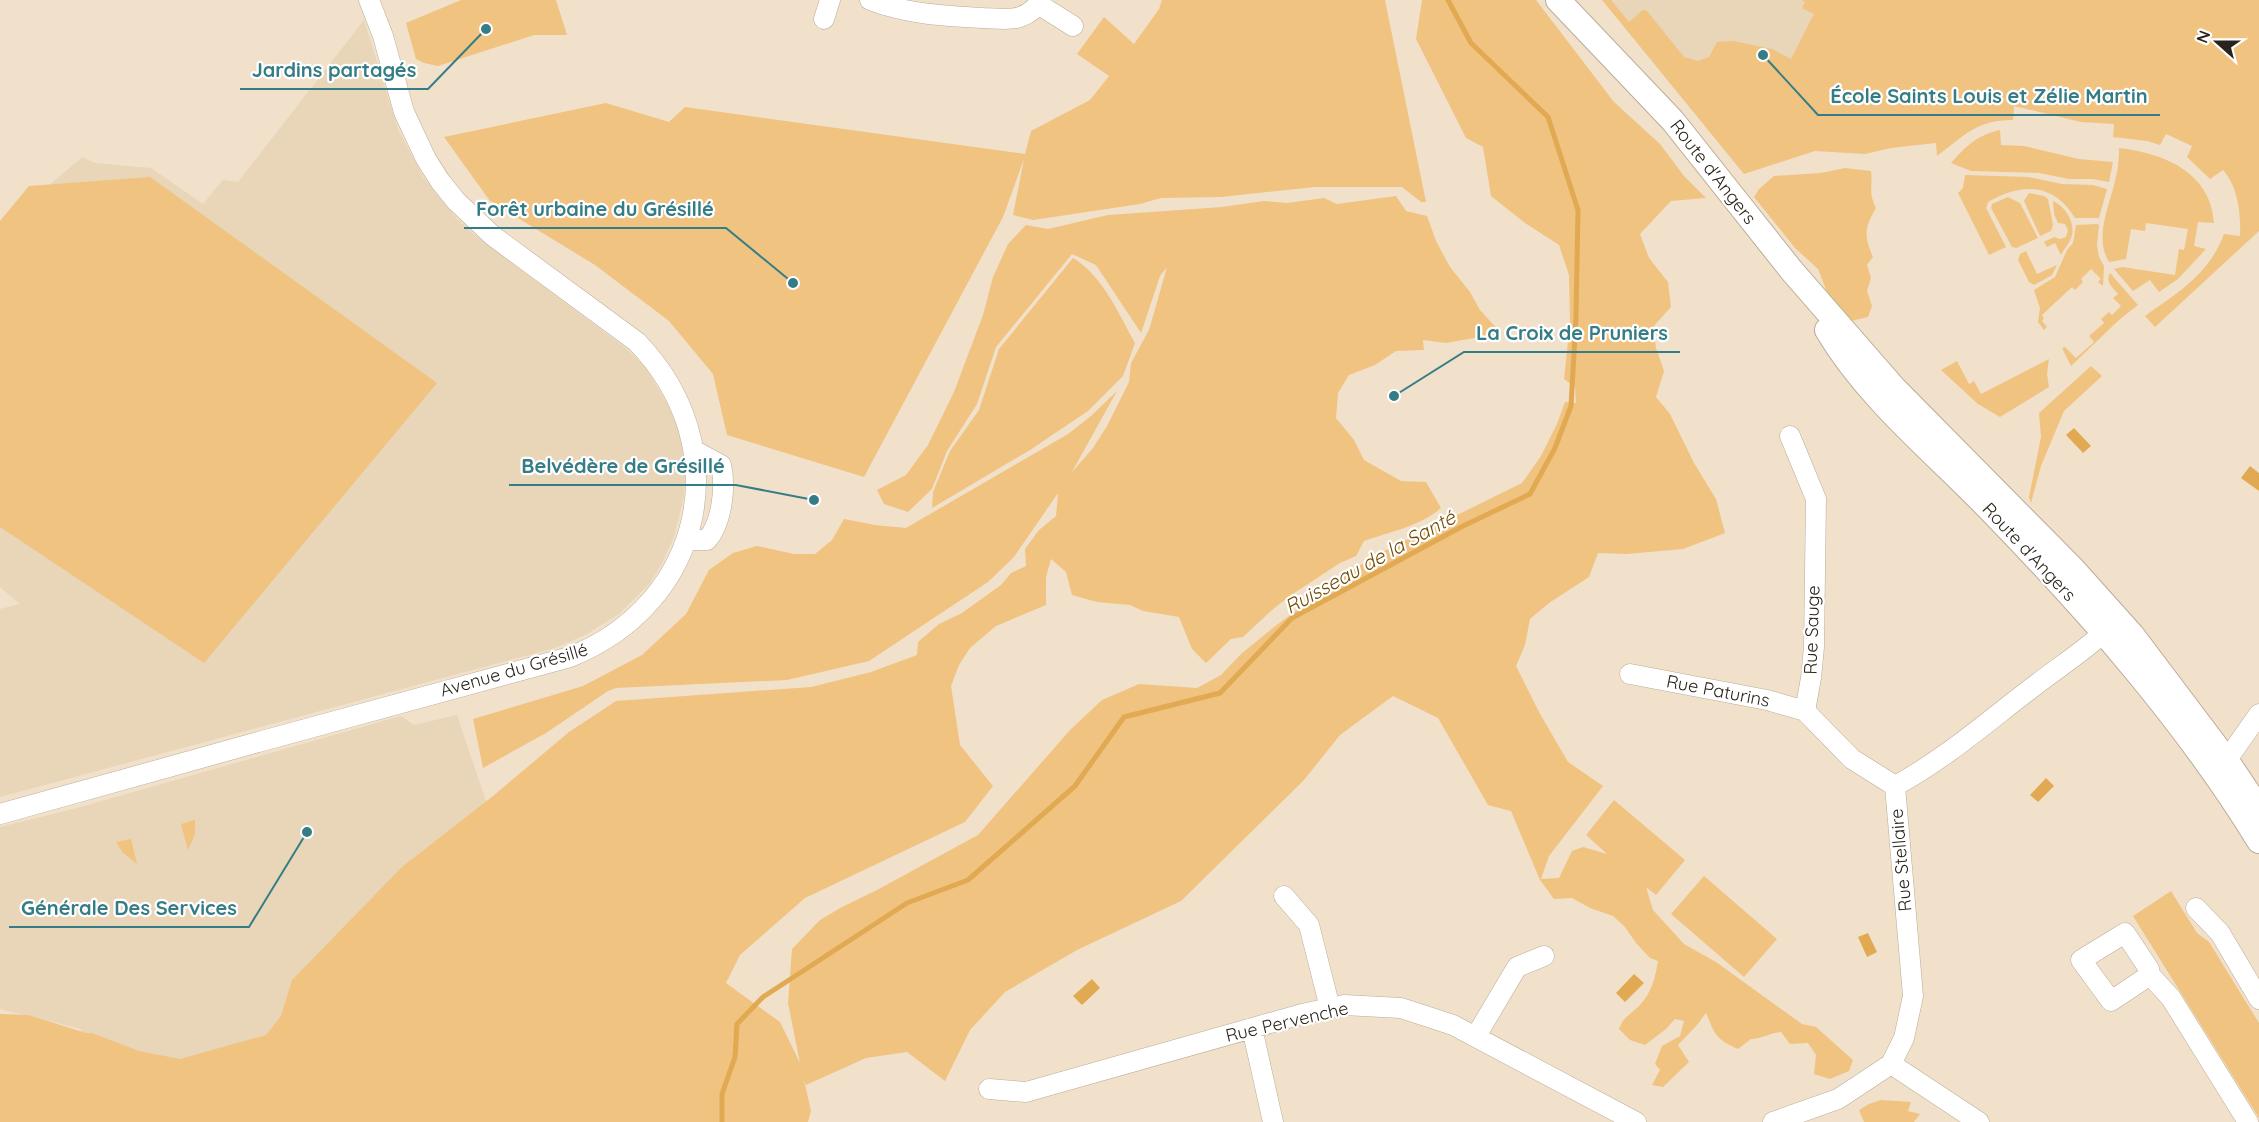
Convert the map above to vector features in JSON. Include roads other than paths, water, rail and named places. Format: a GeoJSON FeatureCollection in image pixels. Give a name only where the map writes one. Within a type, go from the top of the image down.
{"type":"FeatureCollection","features":[{"type":"Feature","properties":{"kind":"street","name":"Avenue du Grésillé"},"geometry":{"type":"LineString","coordinates":[[0,814],[587,651],[617,633],[646,607],[670,576],[686,540],[696,494],[695,451],[684,412],[676,394],[653,359],[637,342],[493,236],[456,201],[440,181],[422,151],[404,111],[386,47],[369,0]]}},
{"type":"Feature","properties":{"kind":"street"},"geometry":{"type":"LineString","coordinates":[[824,20],[830,0]]}},
{"type":"Feature","properties":{"kind":"street"},"geometry":{"type":"LineString","coordinates":[[870,0],[907,11],[943,16],[1004,19],[1021,16],[1040,2],[1073,26]]}},
{"type":"Feature","properties":{"kind":"street","name":"Route d'Angers"},"geometry":{"type":"LineString","coordinates":[[1558,0],[1673,121],[1792,272],[1844,357],[1875,397],[2111,626],[2219,764],[2259,809]]}},
{"type":"Feature","properties":{"kind":"street","name":"Route d'Angers"},"geometry":{"type":"LineString","coordinates":[[1576,0],[1607,37],[1631,75]]}},
{"type":"Feature","properties":{"kind":"street","name":"Rue Sauge"},"geometry":{"type":"LineString","coordinates":[[1790,436],[1816,499],[1814,647],[1805,711]]}},
{"type":"Feature","properties":{"kind":"street"},"geometry":{"type":"LineString","coordinates":[[686,540],[707,540],[714,532],[722,488],[721,465],[695,451]]}},
{"type":"Feature","properties":{"kind":"street","name":"Rue Stellaire"},"geometry":{"type":"LineString","coordinates":[[1891,1064],[1904,1038],[1913,996],[1895,786],[1929,768],[2111,626]]}},
{"type":"Feature","properties":{"kind":"street","name":"Rue Paturins"},"geometry":{"type":"LineString","coordinates":[[1630,674],[1767,700],[1805,711]]}},
{"type":"Feature","properties":{"kind":"street"},"geometry":{"type":"LineString","coordinates":[[1805,711],[1852,759],[1895,786]]}},
{"type":"Feature","properties":{"kind":"street"},"geometry":{"type":"LineString","coordinates":[[2219,764],[2238,744],[2259,714]]}},
{"type":"Feature","properties":{"kind":"street","name":"Route d'Angers"},"geometry":{"type":"LineString","coordinates":[[2219,764],[2259,841]]}},
{"type":"Feature","properties":{"kind":"street"},"geometry":{"type":"LineString","coordinates":[[1284,896],[1309,926],[1330,1008]]}},
{"type":"Feature","properties":{"kind":"street"},"geometry":{"type":"LineString","coordinates":[[2196,908],[2220,933],[2259,999]]}},
{"type":"Feature","properties":{"kind":"street"},"geometry":{"type":"LineString","coordinates":[[1476,1036],[1517,967],[1545,956]]}},
{"type":"Feature","properties":{"kind":"street"},"geometry":{"type":"LineString","coordinates":[[2150,975],[2171,998],[2248,1122]]}},
{"type":"Feature","properties":{"kind":"street","name":"Rue Pervenche"},"geometry":{"type":"LineString","coordinates":[[989,1089],[1026,1092],[1252,1028],[1344,1005],[1401,1008],[1454,1025],[1636,1122]]}},
{"type":"Feature","properties":{"kind":"street"},"geometry":{"type":"LineString","coordinates":[[1252,1028],[1273,1122]]}},
{"type":"Feature","properties":{"kind":"street"},"geometry":{"type":"LineString","coordinates":[[1773,1122],[1838,1099],[1891,1064],[1979,1122]]}},
{"type":"Feature","properties":{"kind":"waterway","name":"Ruisseau de la Santé"},"geometry":{"type":"LineString","coordinates":[[722,1122],[722,1094],[735,1057],[737,1024],[763,997],[907,903],[968,880],[1075,786],[1124,717],[1220,693],[1292,618],[1461,527],[1530,494],[1555,448],[1571,406],[1576,317],[1578,210],[1548,117],[1471,43],[1448,0]]}},
{"type":"Feature","properties":{"kind":"place","name":"Jardins partagés"},"geometry":{"type":"Point","coordinates":[486,29]}},
{"type":"Feature","properties":{"kind":"place","name":"École Saints Louis et Zélie Martin"},"geometry":{"type":"Point","coordinates":[1763,55]}},
{"type":"Feature","properties":{"kind":"place","name":"Forêt urbaine du Grésillé"},"geometry":{"type":"Point","coordinates":[793,283]}},
{"type":"Feature","properties":{"kind":"place","name":"La Croix de Pruniers"},"geometry":{"type":"Point","coordinates":[1394,396]}},
{"type":"Feature","properties":{"kind":"place","name":"Belvédère de Grésillé"},"geometry":{"type":"Point","coordinates":[814,500]}},
{"type":"Feature","properties":{"kind":"place","name":"Générale Des Services"},"geometry":{"type":"Point","coordinates":[307,832]}}]}
